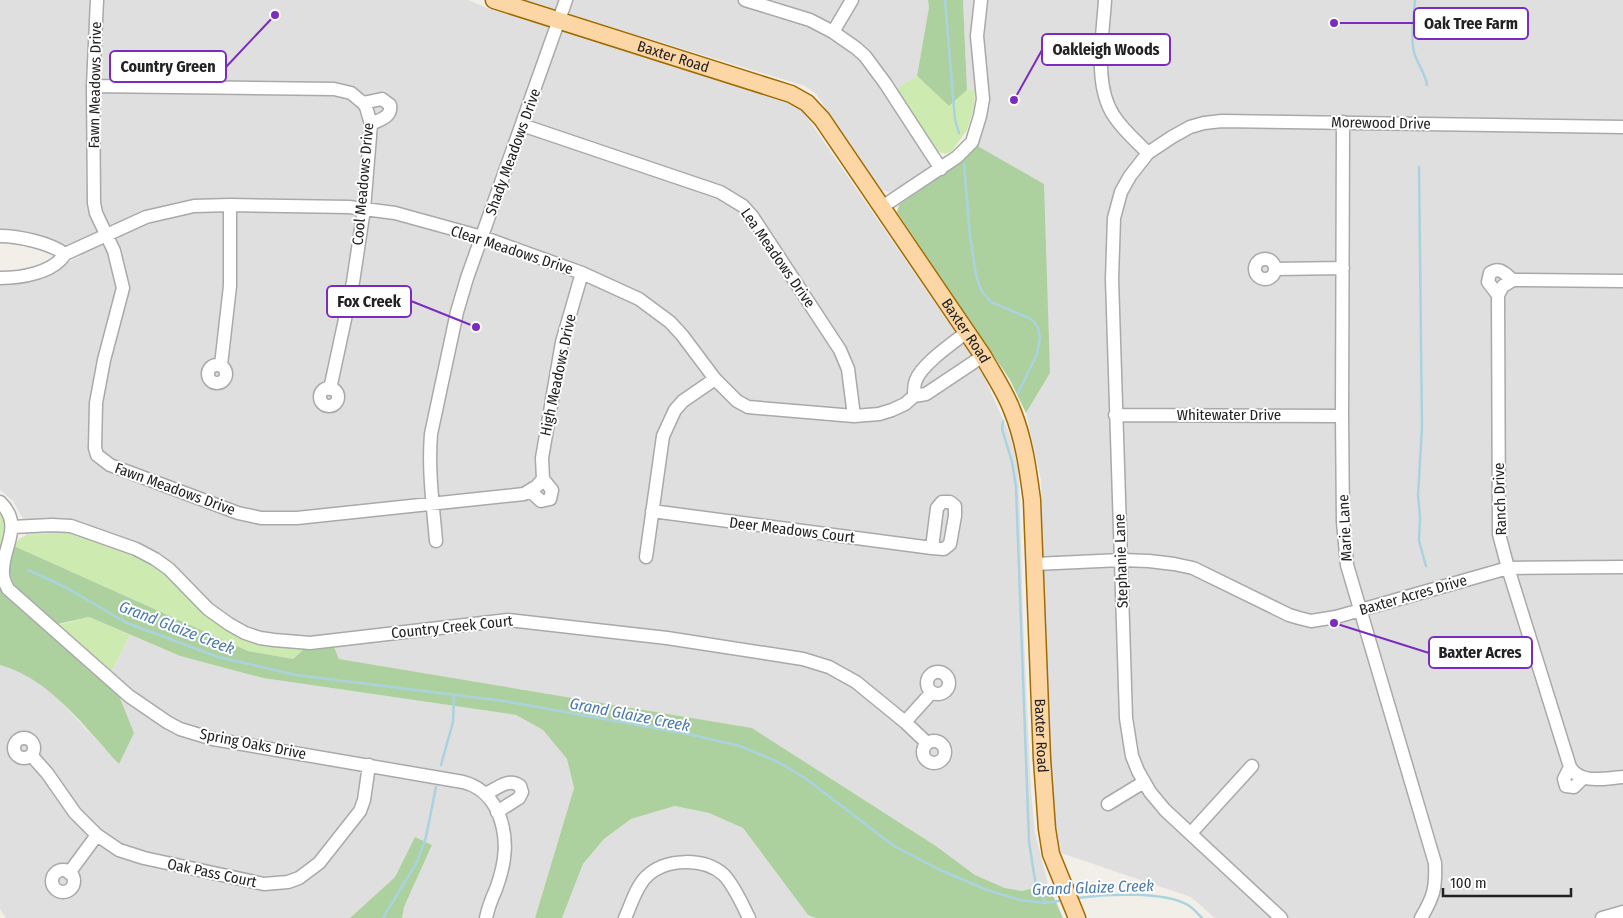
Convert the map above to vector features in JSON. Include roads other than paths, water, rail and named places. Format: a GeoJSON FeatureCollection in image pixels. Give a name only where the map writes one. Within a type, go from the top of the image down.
{"type":"FeatureCollection","features":[{"type":"Feature","properties":{"kind":"main road","name":"Baxter Road"},"geometry":{"type":"LineString","coordinates":[[494,0],[791,94],[807,103],[822,119],[983,356],[1012,410],[1020,434],[1032,500],[1046,829],[1051,854],[1077,918]]}},
{"type":"Feature","properties":{"kind":"street","name":"Fawn Meadows Drive"},"geometry":{"type":"LineString","coordinates":[[97,0],[93,86],[94,203],[96,213],[114,250],[123,288],[104,360],[96,403],[95,448],[101,460],[122,471],[238,513],[260,518],[297,518],[516,496],[536,485]]}},
{"type":"Feature","properties":{"kind":"street","name":"Shady Meadows Drive"},"geometry":{"type":"LineString","coordinates":[[436,541],[430,450],[457,312],[467,278],[566,0]]}},
{"type":"Feature","properties":{"kind":"street"},"geometry":{"type":"LineString","coordinates":[[745,0],[810,20],[833,32],[865,56],[885,83],[941,169]]}},
{"type":"Feature","properties":{"kind":"street"},"geometry":{"type":"LineString","coordinates":[[833,32],[852,0]]}},
{"type":"Feature","properties":{"kind":"street"},"geometry":{"type":"LineString","coordinates":[[882,207],[941,169],[972,142],[983,99],[977,36],[981,0]]}},
{"type":"Feature","properties":{"kind":"street"},"geometry":{"type":"LineString","coordinates":[[1105,0],[1101,81],[1104,93],[1113,116],[1148,153]]}},
{"type":"Feature","properties":{"kind":"street","name":"Cool Meadows Drive"},"geometry":{"type":"LineString","coordinates":[[93,86],[334,88],[351,93],[363,103],[371,124],[364,209],[353,282],[330,388]]}},
{"type":"Feature","properties":{"kind":"street"},"geometry":{"type":"LineString","coordinates":[[363,103],[382,99],[390,105],[387,116],[371,124]]}},
{"type":"Feature","properties":{"kind":"street","name":"Morewood Drive"},"geometry":{"type":"LineString","coordinates":[[1148,153],[1190,127],[1222,121],[1623,127]]}},
{"type":"Feature","properties":{"kind":"street","name":"Marie Lane"},"geometry":{"type":"LineString","coordinates":[[1343,122],[1342,416],[1343,522],[1347,565],[1435,863],[1436,884],[1434,894],[1422,918]]}},
{"type":"Feature","properties":{"kind":"street","name":"Lea Meadows Drive"},"geometry":{"type":"LineString","coordinates":[[522,125],[720,192],[743,206],[752,216],[840,350],[848,369],[854,416]]}},
{"type":"Feature","properties":{"kind":"street","name":"Stephanie Lane"},"geometry":{"type":"LineString","coordinates":[[1148,153],[1123,188],[1114,218],[1112,279],[1126,718],[1132,756],[1150,792],[1165,810],[1281,918]]}},
{"type":"Feature","properties":{"kind":"street"},"geometry":{"type":"LineString","coordinates":[[220,365],[230,286],[230,205]]}},
{"type":"Feature","properties":{"kind":"street","name":"Clear Meadows Drive"},"geometry":{"type":"LineString","coordinates":[[0,278],[15,278],[45,270],[61,260],[65,254],[146,217],[194,206],[230,205],[364,209],[395,213],[482,237],[582,273],[639,298],[670,322],[715,379],[737,401],[748,407],[854,416],[879,414],[905,404],[914,396],[926,394],[983,356]]}},
{"type":"Feature","properties":{"kind":"street"},"geometry":{"type":"LineString","coordinates":[[0,236],[25,238],[59,249],[65,254]]}},
{"type":"Feature","properties":{"kind":"street"},"geometry":{"type":"LineString","coordinates":[[1275,269],[1343,268]]}},
{"type":"Feature","properties":{"kind":"street"},"geometry":{"type":"LineString","coordinates":[[1512,280],[1501,270],[1491,272],[1488,276],[1488,282],[1498,294],[1503,286],[1512,280],[1623,281]]}},
{"type":"Feature","properties":{"kind":"street","name":"High Meadows Drive"},"geometry":{"type":"LineString","coordinates":[[536,485],[541,470],[542,451],[562,342],[582,273]]}},
{"type":"Feature","properties":{"kind":"street","name":"Ranch Drive"},"geometry":{"type":"LineString","coordinates":[[1498,294],[1499,534],[1570,767],[1578,776],[1583,778],[1623,777]]}},
{"type":"Feature","properties":{"kind":"street"},"geometry":{"type":"LineString","coordinates":[[914,396],[916,380],[922,371],[967,332]]}},
{"type":"Feature","properties":{"kind":"street"},"geometry":{"type":"LineString","coordinates":[[646,557],[663,436],[669,421],[683,401],[715,379]]}},
{"type":"Feature","properties":{"kind":"street","name":"Whitewater Drive"},"geometry":{"type":"LineString","coordinates":[[1115,415],[1342,416]]}},
{"type":"Feature","properties":{"kind":"street"},"geometry":{"type":"LineString","coordinates":[[0,502],[4,506],[12,527]]}},
{"type":"Feature","properties":{"kind":"street","name":"Deer Meadows Court"},"geometry":{"type":"LineString","coordinates":[[652,512],[932,548]]}},
{"type":"Feature","properties":{"kind":"street","name":"Country Creek Court"},"geometry":{"type":"LineString","coordinates":[[12,527],[71,526],[110,538],[136,549],[169,569],[213,613],[229,624],[260,638],[310,642],[508,620],[667,638],[787,656],[829,667],[856,682],[905,722],[927,743]]}},
{"type":"Feature","properties":{"kind":"street","name":"Spring Oaks Drive"},"geometry":{"type":"LineString","coordinates":[[12,527],[12,536],[3,568],[3,577],[8,589],[129,696],[155,715],[180,728],[212,738],[463,782],[473,785],[486,794]]}},
{"type":"Feature","properties":{"kind":"street","name":"Baxter Acres Drive"},"geometry":{"type":"LineString","coordinates":[[1035,564],[1121,560],[1164,562],[1192,568],[1289,615],[1305,619],[1324,619],[1360,610],[1508,568],[1623,568]]}},
{"type":"Feature","properties":{"kind":"street"},"geometry":{"type":"LineString","coordinates":[[905,722],[932,692]]}},
{"type":"Feature","properties":{"kind":"street","name":"Oak Pass Court"},"geometry":{"type":"LineString","coordinates":[[31,756],[47,772],[75,814],[97,835],[119,850],[144,858],[264,884],[288,882],[299,878],[319,863],[360,811],[364,800],[369,765]]}},
{"type":"Feature","properties":{"kind":"street"},"geometry":{"type":"LineString","coordinates":[[1191,833],[1252,766]]}},
{"type":"Feature","properties":{"kind":"street"},"geometry":{"type":"LineString","coordinates":[[486,918],[501,872],[505,850],[505,831],[497,812],[486,794],[508,783],[514,782],[520,786],[522,792],[519,798],[497,812]]}},
{"type":"Feature","properties":{"kind":"street"},"geometry":{"type":"LineString","coordinates":[[1108,804],[1144,782]]}},
{"type":"Feature","properties":{"kind":"street"},"geometry":{"type":"LineString","coordinates":[[69,873],[97,835]]}},
{"type":"Feature","properties":{"kind":"street"},"geometry":{"type":"LineString","coordinates":[[625,918],[646,876],[675,862],[688,862],[712,868],[722,873],[749,918]]}},
{"type":"Feature","properties":{"kind":"street"},"geometry":{"type":"LineString","coordinates":[[1602,918],[1623,912]]}},
{"type":"Feature","properties":{"kind":"waterway"},"geometry":{"type":"LineString","coordinates":[[945,0],[955,120],[959,133]]}},
{"type":"Feature","properties":{"kind":"waterway"},"geometry":{"type":"LineString","coordinates":[[1415,0],[1412,32],[1413,46],[1427,85]]}},
{"type":"Feature","properties":{"kind":"waterway"},"geometry":{"type":"LineString","coordinates":[[964,164],[970,236],[976,275],[981,290],[991,302],[1031,319],[1038,327],[1040,338],[1037,354],[1018,393]]}},
{"type":"Feature","properties":{"kind":"waterway"},"geometry":{"type":"LineString","coordinates":[[1419,167],[1422,427],[1418,495],[1419,541],[1426,566]]}},
{"type":"Feature","properties":{"kind":"waterway"},"geometry":{"type":"LineString","coordinates":[[1003,421],[1002,429],[1012,462],[1016,487],[1029,842],[1036,886],[1046,903]]}},
{"type":"Feature","properties":{"kind":"waterway","name":"Grand Glaize Creek"},"geometry":{"type":"LineString","coordinates":[[28,570],[65,587],[127,623],[218,657],[296,675],[504,701],[688,734],[740,746],[778,762],[805,778],[894,846],[938,869],[987,890],[1020,900],[1046,903],[1064,900]]}},
{"type":"Feature","properties":{"kind":"waterway"},"geometry":{"type":"LineString","coordinates":[[441,765],[453,722],[454,695]]}},
{"type":"Feature","properties":{"kind":"waterway"},"geometry":{"type":"LineString","coordinates":[[383,918],[417,862],[426,837],[436,787]]}},
{"type":"Feature","properties":{"kind":"waterway","name":"Grand Glaize Creek"},"geometry":{"type":"LineString","coordinates":[[1077,898],[1103,895],[1164,897],[1188,905],[1202,918]]}},
{"type":"Feature","properties":{"kind":"place","name":"Country Green"},"geometry":{"type":"Point","coordinates":[275,15]}},
{"type":"Feature","properties":{"kind":"place","name":"Oak Tree Farm"},"geometry":{"type":"Point","coordinates":[1334,23]}},
{"type":"Feature","properties":{"kind":"place","name":"Oakleigh Woods"},"geometry":{"type":"Point","coordinates":[1014,100]}},
{"type":"Feature","properties":{"kind":"place","name":"Fox Creek"},"geometry":{"type":"Point","coordinates":[476,327]}},
{"type":"Feature","properties":{"kind":"place","name":"Baxter Acres"},"geometry":{"type":"Point","coordinates":[1334,623]}}]}
